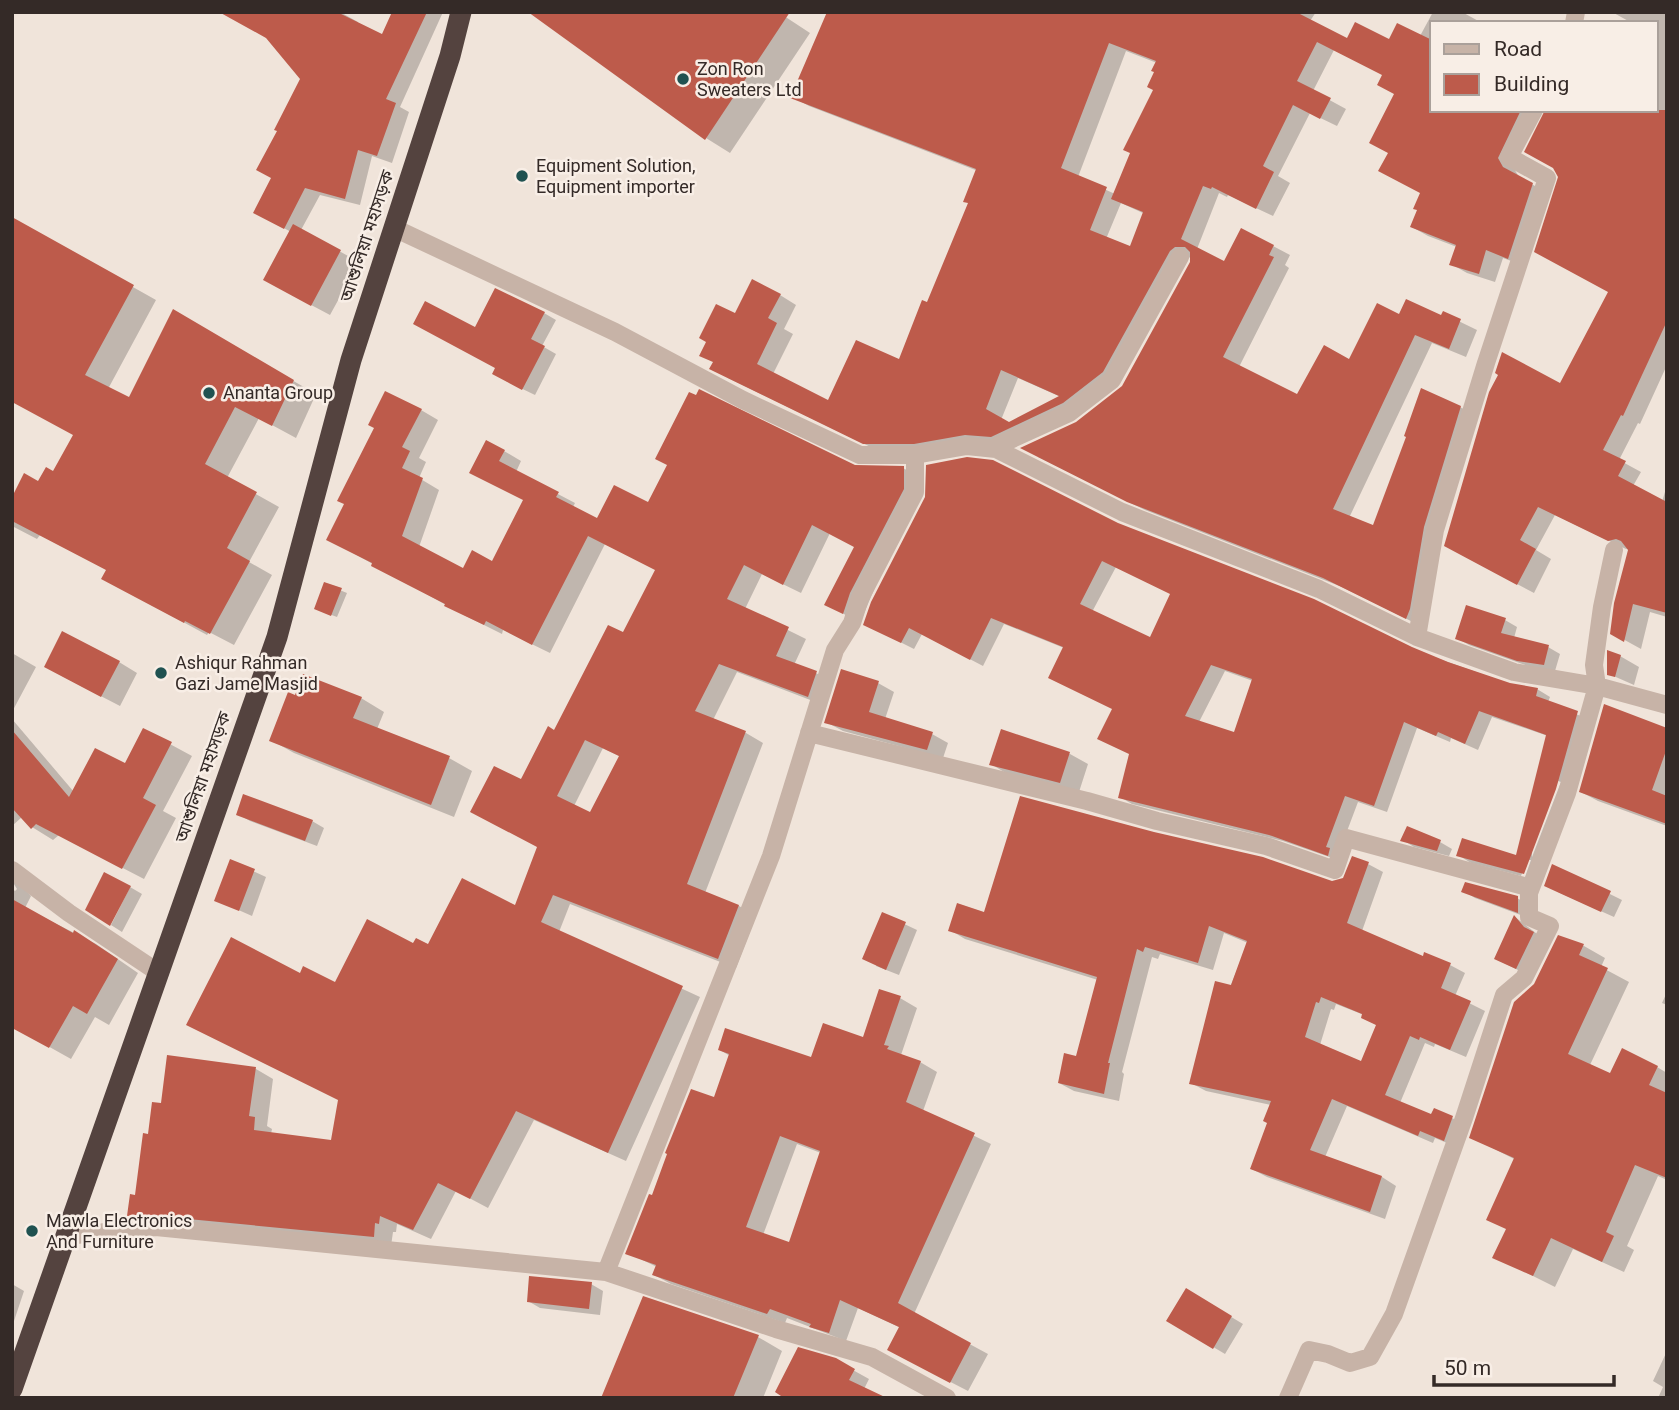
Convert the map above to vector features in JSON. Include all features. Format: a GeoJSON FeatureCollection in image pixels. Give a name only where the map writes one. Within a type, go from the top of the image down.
{"type":"FeatureCollection","features":[{"type":"Feature","properties":{"kind":"highway","name":"আশুলিয়া মহাসড়ক"},"geometry":{"type":"LineString","coordinates":[[12,1389],[277,637],[351,360],[450,56],[461,12]]}},
{"type":"Feature","properties":{"kind":"street"},"geometry":{"type":"LineString","coordinates":[[1417,637],[1435,530],[1547,178],[1508,158],[1533,112]]}},
{"type":"Feature","properties":{"kind":"street"},"geometry":{"type":"LineString","coordinates":[[394,228],[615,332],[743,400],[860,455],[915,455],[967,446],[996,449],[1122,512],[1319,589],[1417,637],[1514,672],[1597,686],[1667,705]]}},
{"type":"Feature","properties":{"kind":"street"},"geometry":{"type":"LineString","coordinates":[[996,449],[999,445],[1069,413],[1112,380],[1180,257]]}},
{"type":"Feature","properties":{"kind":"street"},"geometry":{"type":"LineString","coordinates":[[606,1272],[771,856],[835,650],[852,623],[860,598],[915,492],[915,455]]}},
{"type":"Feature","properties":{"kind":"street"},"geometry":{"type":"LineString","coordinates":[[1287,1398],[1309,1350],[1350,1363],[1370,1357],[1394,1314],[1464,1118],[1504,995],[1524,978],[1550,926],[1529,917],[1531,888],[1567,793],[1597,686],[1594,665],[1614,550]]}},
{"type":"Feature","properties":{"kind":"street"},"geometry":{"type":"LineString","coordinates":[[809,733],[1266,846],[1335,870],[1346,838],[1531,888]]}},
{"type":"Feature","properties":{"kind":"street"},"geometry":{"type":"LineString","coordinates":[[12,870],[69,913],[159,973]]}},
{"type":"Feature","properties":{"kind":"street"},"geometry":{"type":"LineString","coordinates":[[66,1236],[156,1227],[606,1272],[776,1329],[872,1357],[947,1398]]}},
{"type":"Feature","properties":{"kind":"building"},"geometry":{"type":"Polygon","coordinates":[[[219,12],[337,12],[382,34],[392,12],[427,12],[386,99],[396,103],[377,156],[358,150],[345,199],[305,188],[284,229],[253,213],[271,178],[256,170],[300,79],[266,38],[219,12]]]}},
{"type":"Feature","properties":{"kind":"building","name":"Zon Ron Sweaters Ltd"},"geometry":{"type":"Polygon","coordinates":[[[528,12],[790,12],[705,140],[528,12]]]}},
{"type":"Feature","properties":{"kind":"building"},"geometry":{"type":"Polygon","coordinates":[[[827,12],[1296,12],[1347,38],[1355,22],[1389,39],[1397,23],[1430,39],[1430,112],[1520,112],[1498,158],[1503,167],[1533,183],[1508,259],[1486,250],[1479,274],[1449,265],[1456,245],[1410,227],[1417,210],[1413,209],[1420,193],[1378,171],[1388,153],[1369,143],[1394,94],[1377,85],[1382,75],[1317,42],[1297,81],[1331,98],[1320,119],[1293,105],[1263,166],[1274,172],[1256,209],[1212,187],[1203,186],[1181,239],[1224,261],[1241,228],[1274,245],[1269,255],[1274,257],[1223,357],[1297,394],[1324,345],[1349,359],[1377,303],[1399,314],[1406,299],[1441,315],[1443,311],[1461,319],[1449,349],[1415,335],[1333,509],[1373,525],[1421,388],[1461,406],[1424,527],[1406,619],[1323,578],[1127,502],[1020,448],[1076,422],[1122,386],[1190,262],[1190,252],[1185,247],[1175,247],[1170,251],[1103,372],[1063,403],[991,437],[965,435],[914,444],[863,444],[709,369],[713,362],[699,356],[706,342],[699,338],[716,304],[735,313],[752,279],[781,294],[768,318],[777,323],[757,364],[828,400],[856,340],[899,359],[922,300],[927,302],[968,203],[963,202],[976,169],[790,98],[827,12]],[[1109,43],[1061,168],[1107,187],[1090,230],[1130,246],[1143,212],[1111,199],[1130,153],[1123,150],[1153,90],[1147,87],[1156,61],[1109,43]],[[1001,370],[986,409],[1009,422],[1059,396],[1001,370]]]}},
{"type":"Feature","properties":{"kind":"building"},"geometry":{"type":"Polygon","coordinates":[[[1667,110],[1667,321],[1623,416],[1621,415],[1603,450],[1626,461],[1618,476],[1667,502],[1667,613],[1633,604],[1624,642],[1610,634],[1614,603],[1628,550],[1621,541],[1608,541],[1538,507],[1520,540],[1536,549],[1517,585],[1444,546],[1489,392],[1498,375],[1495,373],[1502,352],[1560,383],[1608,292],[1534,252],[1558,177],[1553,168],[1524,152],[1544,112],[1667,110]]]}},
{"type":"Feature","properties":{"kind":"building"},"geometry":{"type":"Polygon","coordinates":[[[12,217],[134,285],[85,375],[129,397],[173,309],[294,380],[272,426],[235,407],[205,464],[257,492],[227,548],[250,561],[210,634],[101,579],[106,570],[12,521],[12,497],[24,473],[38,481],[46,467],[53,471],[73,435],[12,402],[12,217]]]}},
{"type":"Feature","properties":{"kind":"building"},"geometry":{"type":"Polygon","coordinates":[[[293,224],[341,250],[311,306],[263,280],[293,224]]]}},
{"type":"Feature","properties":{"kind":"building"},"geometry":{"type":"Polygon","coordinates":[[[495,288],[545,312],[531,339],[545,346],[522,390],[492,374],[495,368],[413,324],[425,301],[475,327],[495,288]]]}},
{"type":"Feature","properties":{"kind":"building"},"geometry":{"type":"Polygon","coordinates":[[[699,389],[855,465],[904,466],[904,489],[850,593],[843,614],[824,605],[854,547],[812,525],[783,585],[744,565],[727,599],[789,627],[776,656],[817,671],[808,697],[719,664],[695,711],[746,731],[687,884],[739,905],[718,959],[553,895],[541,922],[683,986],[608,1153],[516,1111],[470,1199],[438,1183],[413,1230],[380,1216],[379,1224],[375,1223],[374,1237],[157,1216],[127,1216],[130,1194],[135,1195],[143,1133],[148,1134],[152,1102],[161,1103],[167,1055],[256,1067],[249,1116],[255,1117],[254,1130],[331,1140],[338,1100],[186,1025],[231,937],[300,973],[303,966],[335,982],[367,919],[413,943],[416,938],[428,944],[462,878],[515,905],[537,847],[470,812],[494,766],[521,779],[548,726],[554,730],[608,625],[623,632],[655,570],[588,536],[532,645],[486,621],[484,625],[444,606],[445,604],[371,566],[372,563],[326,540],[344,504],[337,501],[374,428],[368,425],[385,391],[422,409],[402,447],[410,451],[402,468],[423,478],[402,536],[463,568],[472,550],[492,561],[523,500],[469,473],[486,440],[505,450],[499,461],[559,492],[556,497],[597,518],[614,485],[648,502],[667,465],[655,459],[689,392],[696,395],[699,389]],[[585,740],[557,796],[590,812],[619,756],[585,740]]]}},
{"type":"Feature","properties":{"kind":"building"},"geometry":{"type":"Polygon","coordinates":[[[967,457],[993,460],[1118,523],[1314,599],[1448,662],[1510,683],[1538,688],[1536,696],[1578,711],[1556,789],[1524,874],[1456,856],[1462,838],[1516,855],[1546,735],[1479,711],[1465,744],[1438,732],[1436,736],[1404,722],[1374,806],[1345,796],[1326,847],[1330,848],[1328,856],[1269,835],[1118,798],[1129,754],[1097,739],[1112,709],[1048,678],[1063,647],[991,618],[970,660],[909,628],[901,643],[863,625],[871,602],[925,497],[926,465],[967,457]],[[1102,561],[1080,604],[1150,637],[1170,594],[1102,561]],[[1211,665],[1185,716],[1234,732],[1252,679],[1211,665]]]}},
{"type":"Feature","properties":{"kind":"building"},"geometry":{"type":"Polygon","coordinates":[[[324,582],[342,588],[331,616],[314,609],[324,582]]]}},
{"type":"Feature","properties":{"kind":"building"},"geometry":{"type":"Polygon","coordinates":[[[1466,605],[1506,618],[1501,633],[1549,645],[1544,665],[1517,661],[1455,639],[1466,605]]]}},
{"type":"Feature","properties":{"kind":"building"},"geometry":{"type":"Polygon","coordinates":[[[62,631],[120,661],[101,697],[44,667],[62,631]]]}},
{"type":"Feature","properties":{"kind":"building"},"geometry":{"type":"Polygon","coordinates":[[[1607,650],[1621,655],[1615,677],[1607,675],[1607,650]]]}},
{"type":"Feature","properties":{"kind":"building"},"geometry":{"type":"Polygon","coordinates":[[[841,669],[879,681],[869,712],[933,732],[927,750],[824,723],[841,669]]]}},
{"type":"Feature","properties":{"kind":"building"},"geometry":{"type":"Polygon","coordinates":[[[303,674],[362,697],[353,718],[450,756],[431,805],[269,741],[288,692],[295,695],[303,674]]]}},
{"type":"Feature","properties":{"kind":"building"},"geometry":{"type":"Polygon","coordinates":[[[1604,704],[1667,728],[1667,748],[1652,790],[1667,796],[1667,824],[1579,792],[1604,704]]]}},
{"type":"Feature","properties":{"kind":"building"},"geometry":{"type":"Polygon","coordinates":[[[143,728],[172,742],[143,798],[156,805],[122,869],[36,824],[31,829],[12,808],[12,730],[69,797],[95,748],[125,763],[143,728]]]}},
{"type":"Feature","properties":{"kind":"building"},"geometry":{"type":"Polygon","coordinates":[[[1001,729],[1070,752],[1060,783],[989,765],[1001,729]]]}},
{"type":"Feature","properties":{"kind":"building"},"geometry":{"type":"Polygon","coordinates":[[[243,794],[313,820],[305,841],[236,815],[243,794]]]}},
{"type":"Feature","properties":{"kind":"building"},"geometry":{"type":"Polygon","coordinates":[[[1020,796],[1154,832],[1263,857],[1332,881],[1343,878],[1352,856],[1369,862],[1347,923],[1423,956],[1424,952],[1451,963],[1441,988],[1471,1001],[1450,1050],[1420,1037],[1419,1040],[1410,1036],[1385,1095],[1431,1114],[1434,1108],[1453,1116],[1444,1141],[1420,1131],[1418,1136],[1332,1099],[1310,1150],[1382,1176],[1370,1212],[1250,1169],[1267,1123],[1263,1121],[1271,1101],[1189,1084],[1215,981],[1231,985],[1247,941],[1209,926],[1198,963],[1145,947],[1143,952],[1137,949],[1108,1063],[1104,1094],[1058,1083],[1064,1053],[1076,1056],[1097,977],[948,931],[957,903],[984,912],[1020,796]],[[1321,997],[1319,1003],[1316,1002],[1305,1037],[1361,1061],[1376,1025],[1361,1018],[1362,1014],[1321,997]]]}},
{"type":"Feature","properties":{"kind":"building"},"geometry":{"type":"Polygon","coordinates":[[[1407,826],[1441,840],[1437,851],[1400,841],[1407,826]]]}},
{"type":"Feature","properties":{"kind":"building"},"geometry":{"type":"Polygon","coordinates":[[[230,859],[255,869],[239,911],[214,901],[230,859]]]}},
{"type":"Feature","properties":{"kind":"building"},"geometry":{"type":"Polygon","coordinates":[[[1552,864],[1611,891],[1601,912],[1544,886],[1552,864]]]}},
{"type":"Feature","properties":{"kind":"building"},"geometry":{"type":"Polygon","coordinates":[[[104,872],[131,886],[110,926],[85,910],[104,872]]]}},
{"type":"Feature","properties":{"kind":"building"},"geometry":{"type":"Polygon","coordinates":[[[1465,882],[1518,896],[1518,913],[1461,892],[1465,882]]]}},
{"type":"Feature","properties":{"kind":"building"},"geometry":{"type":"Polygon","coordinates":[[[12,899],[73,933],[74,930],[118,959],[87,1014],[73,1006],[49,1048],[12,1028],[12,899]]]}},
{"type":"Feature","properties":{"kind":"building"},"geometry":{"type":"Polygon","coordinates":[[[882,912],[906,922],[886,970],[862,959],[882,912]]]}},
{"type":"Feature","properties":{"kind":"building"},"geometry":{"type":"Polygon","coordinates":[[[1514,915],[1524,927],[1534,932],[1516,969],[1494,959],[1514,915]]]}},
{"type":"Feature","properties":{"kind":"building"},"geometry":{"type":"Polygon","coordinates":[[[1558,935],[1584,944],[1579,955],[1608,968],[1568,1054],[1610,1073],[1622,1048],[1658,1066],[1649,1085],[1667,1093],[1667,1178],[1635,1165],[1606,1232],[1614,1236],[1602,1262],[1551,1238],[1533,1276],[1492,1258],[1506,1229],[1486,1220],[1514,1158],[1469,1138],[1514,1002],[1534,984],[1558,935]]]}},
{"type":"Feature","properties":{"kind":"building"},"geometry":{"type":"Polygon","coordinates":[[[879,989],[901,996],[884,1045],[889,1046],[887,1049],[921,1061],[906,1102],[975,1133],[898,1303],[971,1343],[950,1383],[887,1350],[899,1327],[840,1300],[829,1333],[770,1309],[767,1314],[652,1275],[656,1265],[625,1254],[649,1194],[652,1195],[667,1154],[665,1153],[691,1089],[714,1097],[729,1054],[718,1050],[725,1028],[811,1057],[823,1023],[863,1037],[879,989]],[[780,1136],[746,1227],[789,1242],[820,1151],[780,1136]]]}},
{"type":"Feature","properties":{"kind":"building"},"geometry":{"type":"Polygon","coordinates":[[[529,1276],[592,1282],[589,1309],[527,1302],[529,1276]]]}},
{"type":"Feature","properties":{"kind":"building"},"geometry":{"type":"Polygon","coordinates":[[[1186,1288],[1232,1316],[1213,1349],[1166,1321],[1186,1288]]]}},
{"type":"Feature","properties":{"kind":"building"},"geometry":{"type":"Polygon","coordinates":[[[643,1296],[759,1335],[733,1398],[601,1398],[643,1296]]]}},
{"type":"Feature","properties":{"kind":"building"},"geometry":{"type":"Polygon","coordinates":[[[798,1347],[836,1358],[855,1369],[849,1380],[887,1398],[784,1398],[775,1392],[798,1347]]]}},
{"type":"Feature","properties":{"kind":"place","name":"Zon Ron Sweaters Ltd"},"geometry":{"type":"Point","coordinates":[683,79]}},
{"type":"Feature","properties":{"kind":"place","name":"Equipment Solution, Equipment importer"},"geometry":{"type":"Point","coordinates":[522,176]}},
{"type":"Feature","properties":{"kind":"place","name":"Ananta Group"},"geometry":{"type":"Point","coordinates":[209,393]}},
{"type":"Feature","properties":{"kind":"place","name":"Ashiqur Rahman Gazi Jame Masjid"},"geometry":{"type":"Point","coordinates":[161,673]}},
{"type":"Feature","properties":{"kind":"place","name":"Mawla Electronics And Furniture"},"geometry":{"type":"Point","coordinates":[32,1231]}}]}
